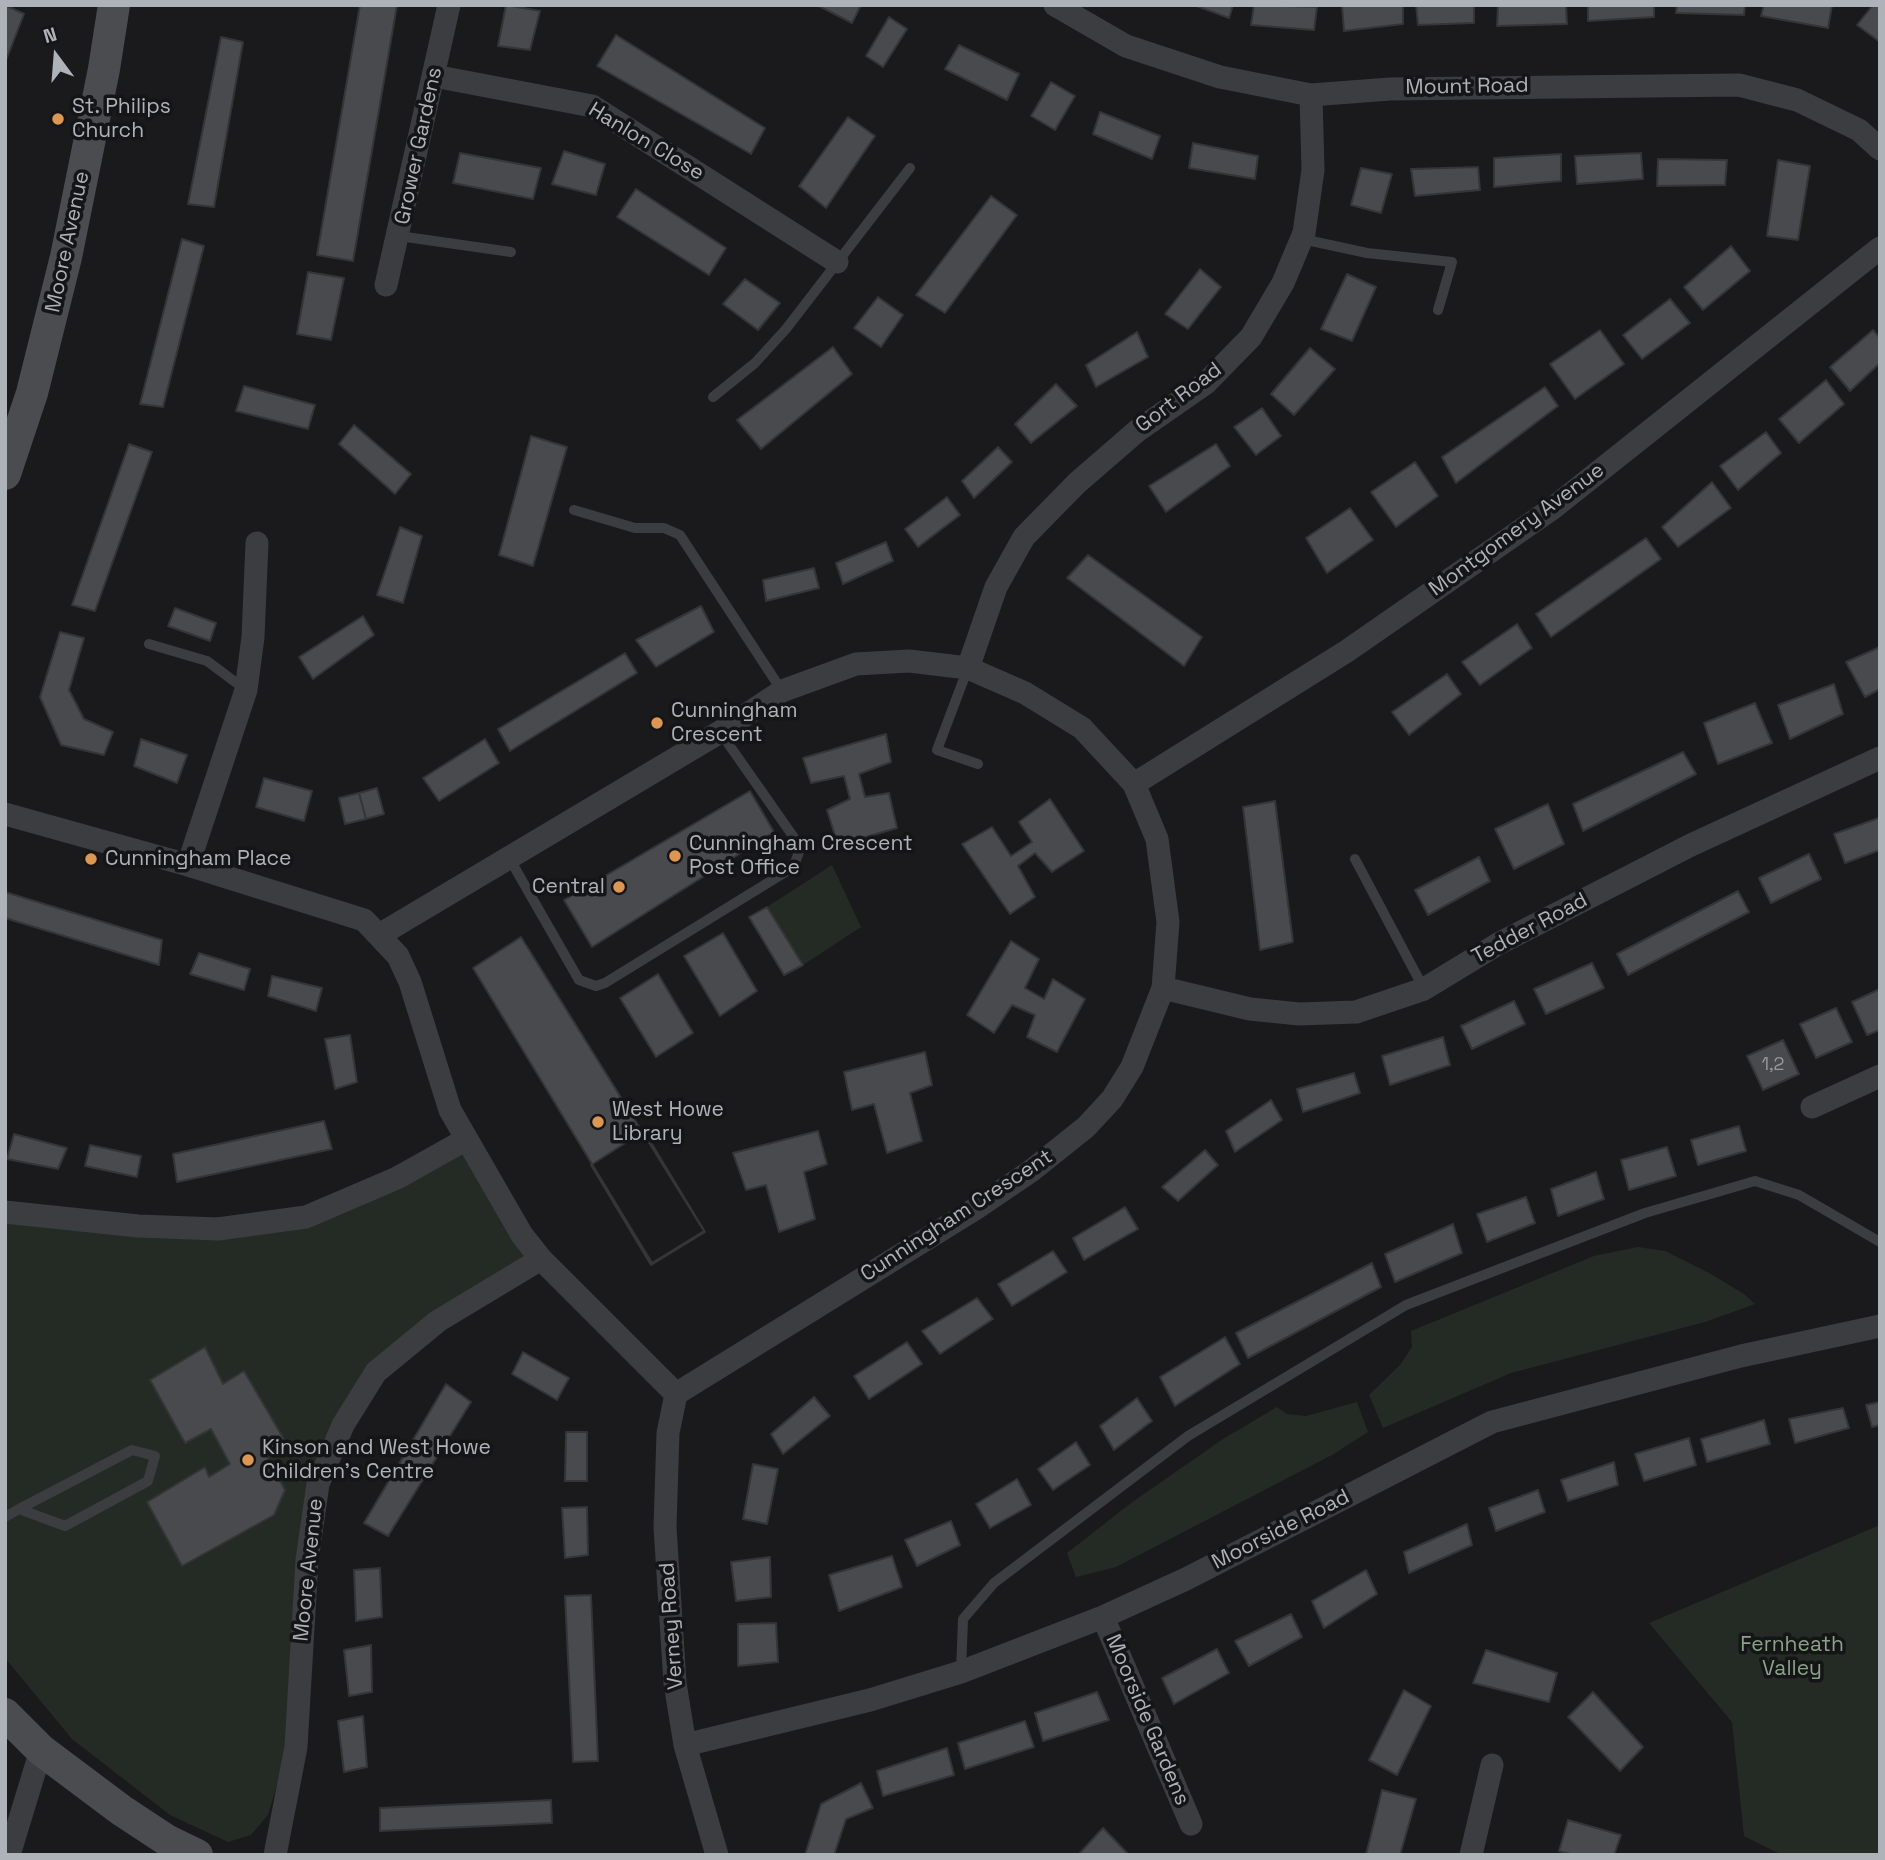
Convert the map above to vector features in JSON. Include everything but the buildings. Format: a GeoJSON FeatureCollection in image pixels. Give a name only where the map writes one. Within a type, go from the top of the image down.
{"type":"FeatureCollection","features":[{"type":"Feature","properties":{"kind":"street","name":"Moore Avenue"},"geometry":{"type":"LineString","coordinates":[[5,474],[32,393],[66,257],[114,5]]}},
{"type":"Feature","properties":{"kind":"street","name":"Grower Gardens"},"geometry":{"type":"LineString","coordinates":[[386,285],[449,5]]}},
{"type":"Feature","properties":{"kind":"street","name":"Mount Road"},"geometry":{"type":"LineString","coordinates":[[1055,5],[1126,46],[1220,77],[1311,94],[1390,89],[1739,85],[1797,100],[1859,130],[1880,149]]}},
{"type":"Feature","properties":{"kind":"street","name":"Hanlon Close"},"geometry":{"type":"LineString","coordinates":[[434,76],[592,106],[837,261]]}},
{"type":"Feature","properties":{"kind":"street","name":"Gort Road"},"geometry":{"type":"LineString","coordinates":[[968,668],[996,587],[1024,537],[1077,483],[1136,430],[1206,383],[1251,337],[1283,283],[1302,239],[1313,170],[1311,94]]}},
{"type":"Feature","properties":{"kind":"street","name":"Montgomery Avenue"},"geometry":{"type":"LineString","coordinates":[[1134,784],[1347,651],[1553,508],[1880,248]]}},
{"type":"Feature","properties":{"kind":"street"},"geometry":{"type":"LineString","coordinates":[[188,865],[246,691],[253,636],[257,543]]}},
{"type":"Feature","properties":{"kind":"street","name":"Cunningham Crescent"},"geometry":{"type":"LineString","coordinates":[[381,934],[720,732],[782,691],[856,664],[909,661],[968,668],[1025,693],[1082,728],[1134,784],[1157,839],[1168,922],[1163,988],[1132,1067],[1112,1099],[1086,1127],[1031,1171],[975,1209],[676,1394]]}},
{"type":"Feature","properties":{"kind":"street","name":"Tedder Road"},"geometry":{"type":"LineString","coordinates":[[1163,988],[1250,1010],[1299,1014],[1356,1012],[1424,989],[1498,944],[1691,845],[1880,758]]}},
{"type":"Feature","properties":{"kind":"street"},"geometry":{"type":"LineString","coordinates":[[5,814],[188,865],[364,919],[381,934],[398,956],[410,982],[450,1110],[465,1140],[541,1259],[676,1394]]}},
{"type":"Feature","properties":{"kind":"street"},"geometry":{"type":"LineString","coordinates":[[1812,1107],[1880,1076]]}},
{"type":"Feature","properties":{"kind":"street"},"geometry":{"type":"LineString","coordinates":[[5,1212],[138,1226],[218,1229],[306,1217],[397,1178],[465,1140]]}},
{"type":"Feature","properties":{"kind":"street","name":"Moore Avenue"},"geometry":{"type":"LineString","coordinates":[[275,1855],[296,1747],[307,1560],[318,1484],[343,1425],[376,1372],[438,1321],[541,1259]]}},
{"type":"Feature","properties":{"kind":"street","name":"Moorside Road"},"geometry":{"type":"LineString","coordinates":[[685,1745],[870,1700],[961,1672],[1103,1617],[1186,1579],[1492,1422],[1741,1356],[1880,1326]]}},
{"type":"Feature","properties":{"kind":"street","name":"Verney Road"},"geometry":{"type":"LineString","coordinates":[[676,1394],[668,1433],[665,1527],[675,1683],[685,1745],[717,1855]]}},
{"type":"Feature","properties":{"kind":"street","name":"Moorside Gardens"},"geometry":{"type":"LineString","coordinates":[[1103,1617],[1191,1824]]}},
{"type":"Feature","properties":{"kind":"street"},"geometry":{"type":"LineString","coordinates":[[5,1714],[41,1750],[121,1810],[168,1841],[197,1855]]}},
{"type":"Feature","properties":{"kind":"street"},"geometry":{"type":"LineString","coordinates":[[9,1855],[41,1750]]}},
{"type":"Feature","properties":{"kind":"street"},"geometry":{"type":"LineString","coordinates":[[1471,1855],[1492,1765]]}},
{"type":"Feature","properties":{"kind":"lane"},"geometry":{"type":"LineString","coordinates":[[713,397],[755,363],[778,337],[910,168]]}},
{"type":"Feature","properties":{"kind":"lane"},"geometry":{"type":"LineString","coordinates":[[399,236],[511,252]]}},
{"type":"Feature","properties":{"kind":"lane"},"geometry":{"type":"LineString","coordinates":[[1302,239],[1367,253],[1452,261],[1438,310]]}},
{"type":"Feature","properties":{"kind":"lane"},"geometry":{"type":"LineString","coordinates":[[574,510],[635,528],[664,528],[681,535],[782,691]]}},
{"type":"Feature","properties":{"kind":"lane"},"geometry":{"type":"LineString","coordinates":[[149,644],[208,661],[246,691]]}},
{"type":"Feature","properties":{"kind":"lane"},"geometry":{"type":"LineString","coordinates":[[968,668],[937,750],[978,764]]}},
{"type":"Feature","properties":{"kind":"lane"},"geometry":{"type":"LineString","coordinates":[[508,856],[579,979],[596,986],[605,983],[792,868],[796,860],[799,852],[795,839],[720,732]]}},
{"type":"Feature","properties":{"kind":"lane"},"geometry":{"type":"LineString","coordinates":[[1355,859],[1424,989]]}},
{"type":"Feature","properties":{"kind":"lane"},"geometry":{"type":"LineString","coordinates":[[961,1672],[963,1619],[994,1583],[1188,1436],[1406,1305],[1645,1213],[1755,1181],[1799,1195],[1880,1242]]}},
{"type":"Feature","properties":{"kind":"lane"},"geometry":{"type":"LineString","coordinates":[[5,1517],[19,1509],[132,1450],[155,1456],[148,1481],[65,1526],[19,1509]]}},
{"type":"Feature","properties":{"kind":"green space"},"geometry":{"type":"Polygon","coordinates":[[[832,865],[861,927],[803,965],[767,907],[832,865]]]}},
{"type":"Feature","properties":{"kind":"green space"},"geometry":{"type":"Polygon","coordinates":[[[465,1140],[541,1259],[376,1372],[318,1484],[284,1761],[268,1815],[251,1835],[228,1842],[170,1815],[72,1739],[5,1658],[5,1212],[74,1218],[306,1217],[465,1140]]]}},
{"type":"Feature","properties":{"kind":"green space"},"geometry":{"type":"Polygon","coordinates":[[[1638,1247],[1665,1251],[1711,1274],[1755,1304],[1705,1322],[1511,1373],[1383,1428],[1369,1395],[1400,1365],[1412,1347],[1411,1331],[1594,1256],[1638,1247]]]}},
{"type":"Feature","properties":{"kind":"green space"},"geometry":{"type":"Polygon","coordinates":[[[1357,1402],[1368,1432],[1332,1455],[1116,1567],[1076,1577],[1067,1553],[1131,1503],[1223,1439],[1277,1407],[1287,1414],[1306,1416],[1357,1402]]]}},
{"type":"Feature","properties":{"kind":"green space","name":"Fernheath Valley"},"geometry":{"type":"Polygon","coordinates":[[[1880,1525],[1880,1855],[1782,1855],[1744,1836],[1732,1722],[1649,1623],[1880,1525]]]}},
{"type":"Feature","properties":{"kind":"place","name":"St. Philips Church"},"geometry":{"type":"Point","coordinates":[58,119]}},
{"type":"Feature","properties":{"kind":"place","name":"Cunningham Crescent"},"geometry":{"type":"Point","coordinates":[657,723]}},
{"type":"Feature","properties":{"kind":"place","name":"Cunningham Crescent Post Office"},"geometry":{"type":"Point","coordinates":[675,856]}},
{"type":"Feature","properties":{"kind":"place","name":"Cunningham Place"},"geometry":{"type":"Point","coordinates":[91,859]}},
{"type":"Feature","properties":{"kind":"place","name":"Central"},"geometry":{"type":"Point","coordinates":[619,887]}},
{"type":"Feature","properties":{"kind":"place","name":"West Howe Library"},"geometry":{"type":"Point","coordinates":[598,1122]}},
{"type":"Feature","properties":{"kind":"place","name":"Kinson and West Howe Children's Centre"},"geometry":{"type":"Point","coordinates":[248,1460]}}]}
